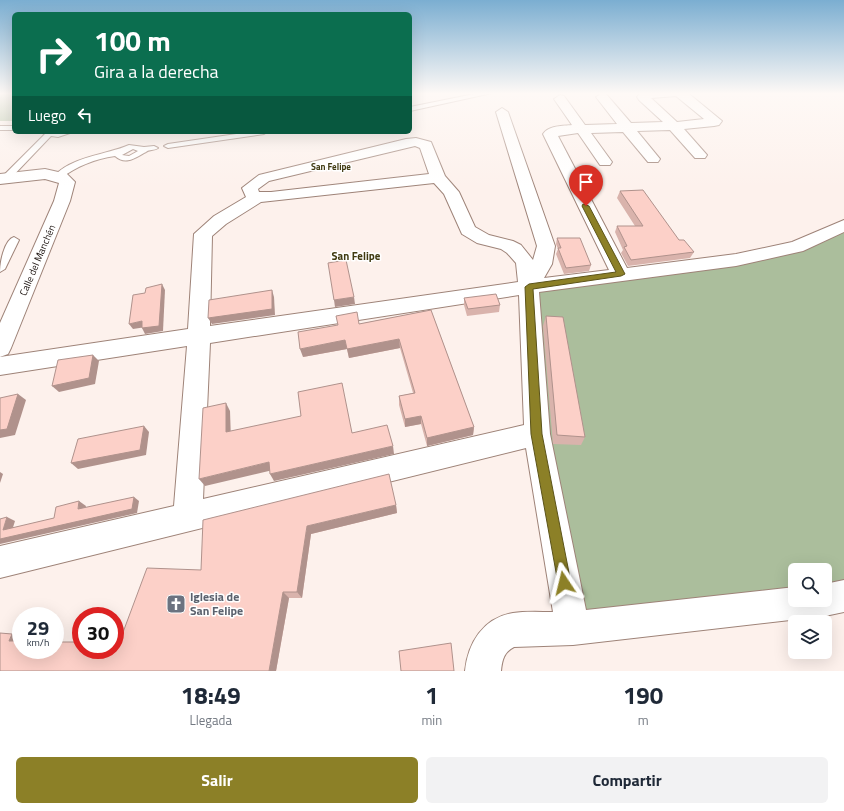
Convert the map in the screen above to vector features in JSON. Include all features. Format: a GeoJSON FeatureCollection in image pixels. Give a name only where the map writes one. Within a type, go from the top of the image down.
{"type":"FeatureCollection","features":[{"type":"Feature","properties":{"kind":"street"},"geometry":{"type":"LineString","coordinates":[[506,124],[546,246],[542,264],[529,287]]}},
{"type":"Feature","properties":{"kind":"street"},"geometry":{"type":"LineString","coordinates":[[578,124],[606,162]]}},
{"type":"Feature","properties":{"kind":"street"},"geometry":{"type":"LineString","coordinates":[[623,124],[653,159]]}},
{"type":"Feature","properties":{"kind":"street"},"geometry":{"type":"LineString","coordinates":[[621,274],[550,134],[553,132],[581,129],[706,124]]}},
{"type":"Feature","properties":{"kind":"street"},"geometry":{"type":"LineString","coordinates":[[674,126],[700,154]]}},
{"type":"Feature","properties":{"kind":"street"},"geometry":{"type":"LineString","coordinates":[[438,178],[258,197],[252,195],[250,188],[264,178],[406,142],[416,142],[426,146],[438,178],[451,192],[465,227],[471,234],[483,239],[507,245],[519,253],[525,262],[529,287],[537,434],[573,628]]}},
{"type":"Feature","properties":{"kind":"street"},"geometry":{"type":"LineString","coordinates":[[3,178],[41,174],[58,176]]}},
{"type":"Feature","properties":{"kind":"street","name":"Calle del Manchén"},"geometry":{"type":"LineString","coordinates":[[0,348],[62,201],[67,182],[58,176]]}},
{"type":"Feature","properties":{"kind":"street"},"geometry":{"type":"LineString","coordinates":[[188,518],[199,335],[203,234],[220,220],[258,197]]}},
{"type":"Feature","properties":{"kind":"street"},"geometry":{"type":"LineString","coordinates":[[0,366],[199,335],[529,287],[736,260],[797,247],[844,225]]}},
{"type":"Feature","properties":{"kind":"street"},"geometry":{"type":"LineString","coordinates":[[0,562],[537,434]]}},
{"type":"Feature","properties":{"kind":"street"},"geometry":{"type":"LineString","coordinates":[[832,598],[844,596]]}},
{"type":"Feature","properties":{"kind":"street"},"geometry":{"type":"LineString","coordinates":[[483,671],[484,659],[490,646],[496,638],[512,630],[573,628],[788,604]]}},
{"type":"Feature","properties":{"kind":"lane"},"geometry":{"type":"LineString","coordinates":[[0,128],[12,128]]}},
{"type":"Feature","properties":{"kind":"lane"},"geometry":{"type":"LineString","coordinates":[[3,178],[45,134]]}},
{"type":"Feature","properties":{"kind":"lane"},"geometry":{"type":"LineString","coordinates":[[168,146],[250,134]]}},
{"type":"Feature","properties":{"kind":"lane"},"geometry":{"type":"LineString","coordinates":[[58,176],[99,155],[119,153],[132,147],[142,150],[154,148]]}},
{"type":"Feature","properties":{"kind":"lane"},"geometry":{"type":"LineString","coordinates":[[0,269],[14,240]]}},
{"type":"Feature","properties":{"kind":"green space"},"geometry":{"type":"Polygon","coordinates":[[[844,227],[844,590],[832,592],[832,563],[788,563],[788,600],[584,622],[565,555],[530,288],[719,265],[844,227]]]}},
{"type":"Feature","properties":{"kind":"building"},"geometry":{"type":"Polygon","coordinates":[[[643,190],[679,240],[684,240],[694,252],[631,260],[624,247],[627,246],[617,226],[643,226],[620,191],[643,190]]]}},
{"type":"Feature","properties":{"kind":"building"},"geometry":{"type":"Polygon","coordinates":[[[557,238],[580,238],[591,265],[566,268],[558,248],[561,248],[557,238]]]}},
{"type":"Feature","properties":{"kind":"building"},"geometry":{"type":"Polygon","coordinates":[[[346,260],[354,297],[334,300],[328,263],[346,260]]]}},
{"type":"Feature","properties":{"kind":"building"},"geometry":{"type":"Polygon","coordinates":[[[162,284],[159,326],[142,328],[142,321],[129,324],[133,295],[145,293],[146,288],[162,284]]]}},
{"type":"Feature","properties":{"kind":"building"},"geometry":{"type":"Polygon","coordinates":[[[272,290],[272,309],[208,318],[209,300],[272,290]]]}},
{"type":"Feature","properties":{"kind":"building"},"geometry":{"type":"Polygon","coordinates":[[[496,294],[500,305],[468,309],[464,298],[496,294]]]}},
{"type":"Feature","properties":{"kind":"building"},"geometry":{"type":"Polygon","coordinates":[[[431,310],[474,427],[427,438],[421,416],[405,419],[399,396],[415,393],[399,339],[347,349],[345,340],[300,349],[298,332],[338,325],[336,316],[357,312],[359,324],[431,310]]]}},
{"type":"Feature","properties":{"kind":"building"},"geometry":{"type":"Polygon","coordinates":[[[546,316],[563,317],[585,437],[557,435],[546,316]]]}},
{"type":"Feature","properties":{"kind":"building"},"geometry":{"type":"Polygon","coordinates":[[[93,355],[89,378],[52,386],[58,360],[93,355]]]}},
{"type":"Feature","properties":{"kind":"building"},"geometry":{"type":"Polygon","coordinates":[[[342,383],[352,433],[387,425],[393,446],[270,474],[269,462],[199,479],[203,408],[226,403],[226,432],[301,416],[298,392],[342,383]]]}},
{"type":"Feature","properties":{"kind":"building"},"geometry":{"type":"Polygon","coordinates":[[[18,394],[7,429],[0,430],[0,398],[18,394]]]}},
{"type":"Feature","properties":{"kind":"building"},"geometry":{"type":"Polygon","coordinates":[[[144,426],[140,450],[71,463],[78,439],[144,426]]]}},
{"type":"Feature","properties":{"kind":"building"},"geometry":{"type":"Polygon","coordinates":[[[389,474],[396,505],[307,526],[297,592],[283,592],[269,671],[0,671],[0,633],[12,634],[9,641],[12,641],[12,659],[64,659],[64,642],[72,642],[72,659],[124,659],[124,630],[147,568],[201,570],[203,520],[389,474]]]}},
{"type":"Feature","properties":{"kind":"building"},"geometry":{"type":"Polygon","coordinates":[[[134,497],[132,509],[0,539],[0,519],[7,517],[3,530],[54,518],[56,507],[79,501],[78,509],[134,497]]]}},
{"type":"Feature","properties":{"kind":"building"},"geometry":{"type":"Polygon","coordinates":[[[451,643],[454,671],[401,671],[399,651],[451,643]]]}},
{"type":"Feature","properties":{"kind":"place","name":"Iglesia de San Felipe"},"geometry":{"type":"Point","coordinates":[176,604]}},
{"type":"Feature","properties":{"kind":"district","name":"San Felipe"},"geometry":{"type":"Point","coordinates":[331,167]}},
{"type":"Feature","properties":{"kind":"district","name":"San Felipe"},"geometry":{"type":"Point","coordinates":[356,256]}},
{"type":"Feature","properties":{"kind":"route"},"geometry":{"type":"LineString","coordinates":[[564,583],[537,434],[529,287],[621,274],[586,206]]}}]}
